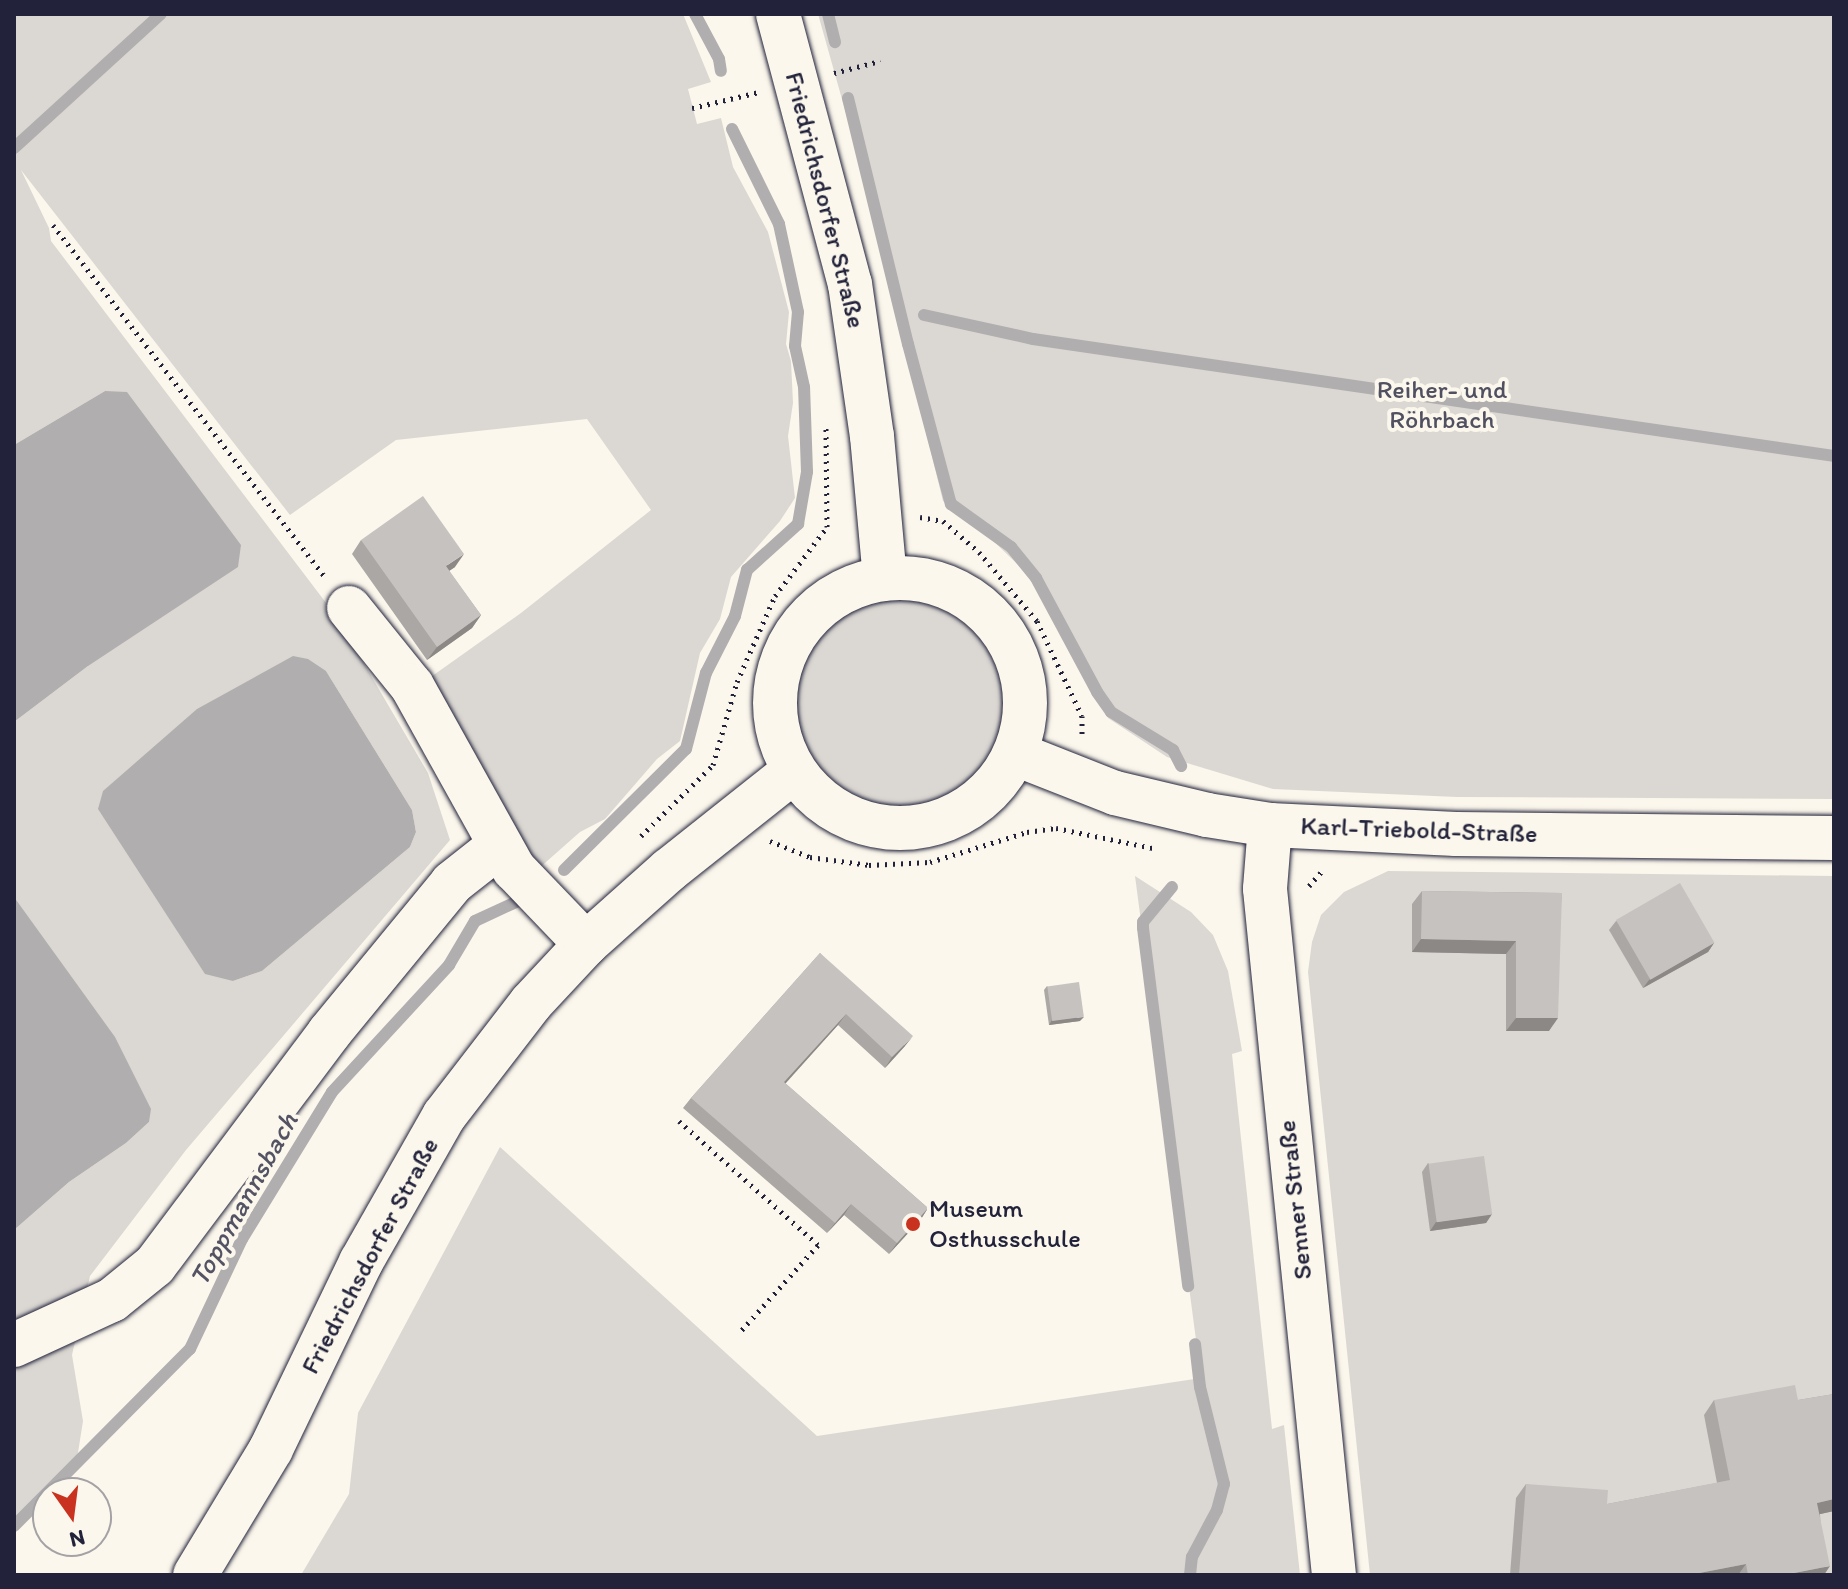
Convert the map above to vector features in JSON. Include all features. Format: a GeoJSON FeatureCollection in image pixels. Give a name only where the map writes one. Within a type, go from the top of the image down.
{"type":"FeatureCollection","features":[{"type":"Feature","properties":{"kind":"main road","name":"Friedrichsdorfer Straße"},"geometry":{"type":"LineString","coordinates":[[778,14],[850,284],[885,578]]}},
{"type":"Feature","properties":{"kind":"main road"},"geometry":{"type":"LineString","coordinates":[[885,578],[927,580],[970,598],[1007,636],[1025,684],[1023,734],[1016,754],[1004,774],[973,806],[938,823],[897,829],[855,821],[820,801],[794,771],[776,724],[777,678],[790,642],[814,612],[845,590],[885,578]]}},
{"type":"Feature","properties":{"kind":"main road"},"geometry":{"type":"LineString","coordinates":[[349,608],[412,686],[499,846],[528,885],[586,944]]}},
{"type":"Feature","properties":{"kind":"main road","name":"Karl-Triebold-Straße"},"geometry":{"type":"LineString","coordinates":[[1016,754],[1071,779],[1164,806],[1270,825],[1456,834],[1834,838]]}},
{"type":"Feature","properties":{"kind":"main road","name":"Friedrichsdorfer Straße"},"geometry":{"type":"LineString","coordinates":[[195,1575],[271,1449],[361,1262],[444,1116],[531,1003],[586,944],[744,809],[794,771]]}},
{"type":"Feature","properties":{"kind":"main road","name":"Senner Straße"},"geometry":{"type":"LineString","coordinates":[[1270,825],[1265,889],[1334,1575]]}},
{"type":"Feature","properties":{"kind":"main road"},"geometry":{"type":"LineString","coordinates":[[14,1345],[112,1300],[155,1265],[329,1033],[452,883],[499,846]]}},
{"type":"Feature","properties":{"kind":"path"},"geometry":{"type":"LineString","coordinates":[[53,225],[349,608]]}},
{"type":"Feature","properties":{"kind":"path"},"geometry":{"type":"LineString","coordinates":[[713,765],[737,682],[775,596],[827,527],[914,517],[943,521],[979,552],[1037,621],[1082,716],[1083,734],[1056,828],[1027,832],[930,862],[869,865],[810,857],[771,842],[744,809]]}},
{"type":"Feature","properties":{"kind":"path"},"geometry":{"type":"LineString","coordinates":[[679,1121],[818,1245],[739,1333]]}},
{"type":"Feature","properties":{"kind":"green space"},"geometry":{"type":"Polygon","coordinates":[[[14,14],[683,14],[711,82],[688,89],[697,124],[721,118],[733,167],[768,232],[789,312],[786,344],[791,361],[793,403],[788,436],[795,498],[780,521],[731,577],[720,619],[700,653],[680,741],[657,759],[605,819],[580,832],[537,870],[428,679],[521,613],[651,510],[587,419],[396,440],[290,515],[21,170],[49,228],[51,241],[336,616],[428,773],[450,840],[186,1150],[90,1276],[72,1355],[83,1421],[77,1459],[61,1477],[32,1477],[32,1511],[14,1532],[14,1230],[69,1182],[126,1143],[149,1122],[14,897],[14,722],[88,666],[105,391],[14,445],[14,14]],[[326,671],[233,981],[262,971],[410,847],[416,832],[412,810],[326,671]]]}},
{"type":"Feature","properties":{"kind":"green space","name":"Reiher- und Röhrbach"},"geometry":{"type":"Polygon","coordinates":[[[818,14],[1834,14],[1834,799],[1457,797],[1273,789],[1167,757],[1108,718],[1036,582],[986,534],[943,501],[858,156],[818,14]]]}},
{"type":"Feature","properties":{"kind":"green space"},"geometry":{"type":"Polygon","coordinates":[[[899,600],[939,608],[973,630],[995,664],[1003,704],[995,744],[973,778],[939,800],[899,808],[859,800],[825,778],[803,744],[795,704],[803,664],[825,630],[859,608],[899,600]]]}},
{"type":"Feature","properties":{"kind":"green space"},"geometry":{"type":"Polygon","coordinates":[[[1388,871],[1834,876],[1834,1575],[1370,1575],[1308,972],[1312,942],[1321,915],[1344,892],[1388,871]]]}},
{"type":"Feature","properties":{"kind":"green space"},"geometry":{"type":"Polygon","coordinates":[[[1135,876],[1191,912],[1213,935],[1228,971],[1242,1051],[1232,1054],[1272,1429],[1284,1425],[1300,1575],[301,1575],[349,1494],[358,1413],[500,1147],[817,1436],[1201,1378],[1135,876]]]}},
{"type":"Feature","properties":{"kind":"shaded area"},"geometry":{"type":"Polygon","coordinates":[[[105,391],[127,392],[241,545],[238,567],[88,666],[14,722],[14,445],[105,391]]]}},
{"type":"Feature","properties":{"kind":"shaded area"},"geometry":{"type":"Polygon","coordinates":[[[293,656],[308,659],[326,671],[412,810],[416,832],[410,847],[262,971],[233,981],[205,974],[98,809],[103,791],[197,709],[293,656]]]}},
{"type":"Feature","properties":{"kind":"shaded area"},"geometry":{"type":"Polygon","coordinates":[[[14,897],[115,1037],[151,1109],[149,1122],[126,1143],[69,1182],[14,1230],[14,897]]]}},
{"type":"Feature","properties":{"kind":"building"},"geometry":{"type":"Polygon","coordinates":[[[423,496],[464,554],[446,566],[481,615],[437,647],[361,540],[423,496]]]}},
{"type":"Feature","properties":{"kind":"building"},"geometry":{"type":"Polygon","coordinates":[[[1680,883],[1714,943],[1650,980],[1616,920],[1680,883]]]}},
{"type":"Feature","properties":{"kind":"building"},"geometry":{"type":"Polygon","coordinates":[[[1422,891],[1562,893],[1558,1018],[1516,1018],[1516,941],[1421,939],[1422,891]]]}},
{"type":"Feature","properties":{"kind":"building"},"geometry":{"type":"Polygon","coordinates":[[[820,953],[913,1036],[892,1057],[846,1014],[784,1082],[928,1208],[897,1243],[851,1204],[835,1223],[691,1098],[820,953]]]}},
{"type":"Feature","properties":{"kind":"building"},"geometry":{"type":"Polygon","coordinates":[[[1079,982],[1084,1017],[1052,1021],[1047,986],[1079,982]]]}},
{"type":"Feature","properties":{"kind":"building"},"geometry":{"type":"Polygon","coordinates":[[[1484,1156],[1492,1214],[1437,1222],[1429,1164],[1484,1156]]]}},
{"type":"Feature","properties":{"kind":"building"},"geometry":{"type":"Polygon","coordinates":[[[1795,1385],[1798,1400],[1834,1394],[1834,1499],[1817,1503],[1830,1566],[1784,1575],[1748,1575],[1746,1564],[1689,1575],[1519,1575],[1526,1484],[1608,1490],[1607,1504],[1730,1480],[1714,1400],[1795,1385]]]}},
{"type":"Feature","properties":{"kind":"waterway"},"geometry":{"type":"LineString","coordinates":[[14,148],[161,14]]}},
{"type":"Feature","properties":{"kind":"waterway","name":"Toppmannsbach"},"geometry":{"type":"LineString","coordinates":[[695,14],[719,59],[721,71]]}},
{"type":"Feature","properties":{"kind":"waterway"},"geometry":{"type":"LineString","coordinates":[[828,14],[835,42]]}},
{"type":"Feature","properties":{"kind":"waterway"},"geometry":{"type":"LineString","coordinates":[[848,98],[951,504],[1011,547],[1036,578],[1097,692],[1111,712],[1173,750],[1181,766]]}},
{"type":"Feature","properties":{"kind":"waterway","name":"Toppmannsbach"},"geometry":{"type":"LineString","coordinates":[[564,870],[686,749],[706,673],[735,616],[747,570],[798,524],[807,472],[804,387],[795,346],[798,312],[779,224],[732,129]]}},
{"type":"Feature","properties":{"kind":"waterway"},"geometry":{"type":"LineString","coordinates":[[924,315],[1033,339],[1834,456]]}},
{"type":"Feature","properties":{"kind":"waterway"},"geometry":{"type":"LineString","coordinates":[[1172,887],[1143,922],[1143,928],[1188,1286]]}},
{"type":"Feature","properties":{"kind":"waterway","name":"Toppmannsbach"},"geometry":{"type":"LineString","coordinates":[[14,1526],[190,1349],[242,1239],[332,1092],[449,965],[475,921],[518,901]]}},
{"type":"Feature","properties":{"kind":"waterway"},"geometry":{"type":"LineString","coordinates":[[1190,1575],[1192,1557],[1217,1510],[1224,1484],[1200,1387],[1195,1344]]}},
{"type":"Feature","properties":{"kind":"place","name":"Museum Osthusschule"},"geometry":{"type":"Point","coordinates":[913,1224]}}]}
